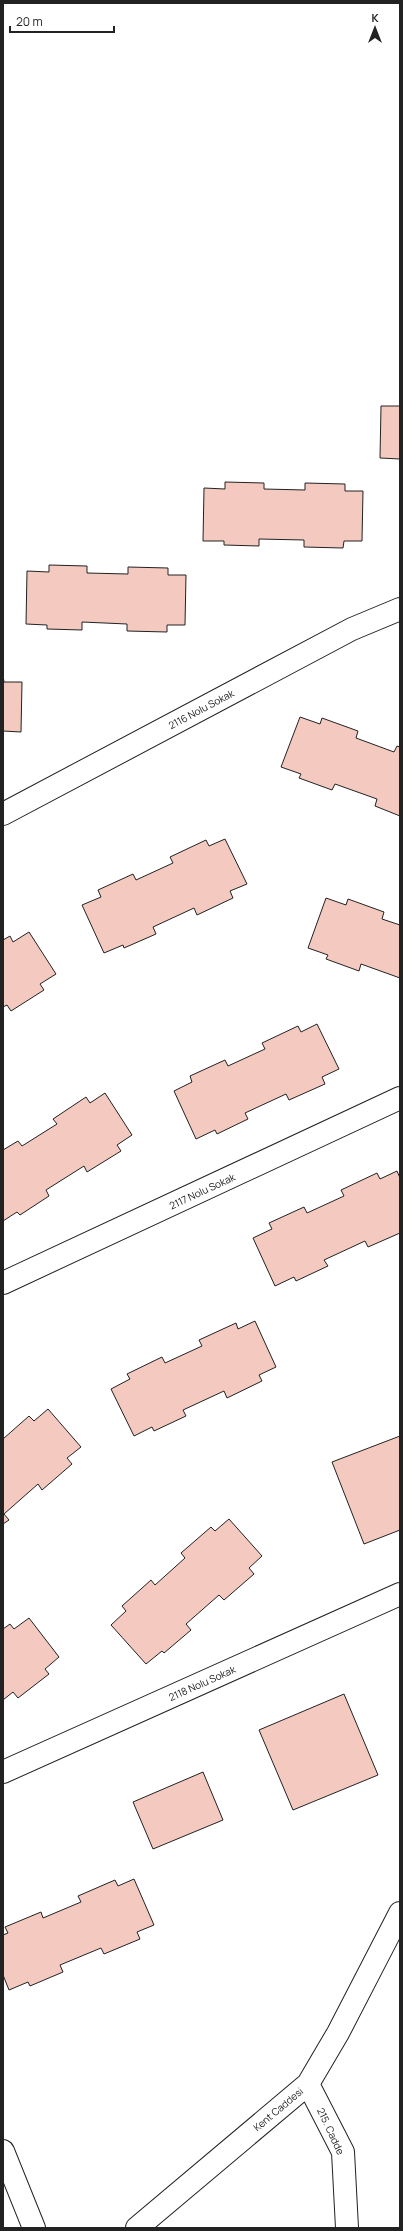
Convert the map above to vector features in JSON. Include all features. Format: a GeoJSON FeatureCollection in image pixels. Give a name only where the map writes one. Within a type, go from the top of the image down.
{"type":"FeatureCollection","features":[{"type":"Feature","properties":{"kind":"street","name":"2116 Nolu Sokak"},"geometry":{"type":"LineString","coordinates":[[3,814],[352,629],[400,608]]}},
{"type":"Feature","properties":{"kind":"street","name":"2117 Nolu Sokak"},"geometry":{"type":"LineString","coordinates":[[3,1284],[400,1098]]}},
{"type":"Feature","properties":{"kind":"street","name":"2118 Nolu Sokak"},"geometry":{"type":"LineString","coordinates":[[3,1772],[400,1594]]}},
{"type":"Feature","properties":{"kind":"street","name":"Kent Caddesi"},"geometry":{"type":"LineString","coordinates":[[137,2228],[308,2084],[338,2033],[400,1913]]}},
{"type":"Feature","properties":{"kind":"street","name":"215. Cadde"},"geometry":{"type":"LineString","coordinates":[[308,2084],[343,2152],[347,2228]]}},
{"type":"Feature","properties":{"kind":"street"},"geometry":{"type":"LineString","coordinates":[[3,2151],[34,2228]]}},
{"type":"Feature","properties":{"kind":"building"},"geometry":{"type":"Polygon","coordinates":[[[381,406],[400,406],[400,459],[380,458],[381,406]]]}},
{"type":"Feature","properties":{"kind":"building"},"geometry":{"type":"Polygon","coordinates":[[[225,482],[264,483],[264,489],[305,490],[305,483],[345,484],[345,491],[363,491],[362,541],[344,541],[343,548],[304,547],[304,540],[259,539],[259,546],[224,545],[224,541],[203,541],[204,488],[225,489],[225,482]]]}},
{"type":"Feature","properties":{"kind":"building"},"geometry":{"type":"Polygon","coordinates":[[[49,565],[87,566],[87,573],[128,574],[128,567],[168,568],[168,575],[186,575],[185,625],[167,625],[167,632],[127,631],[127,624],[82,622],[82,630],[47,629],[47,625],[26,624],[27,571],[49,572],[49,565]]]}},
{"type":"Feature","properties":{"kind":"building"},"geometry":{"type":"Polygon","coordinates":[[[3,675],[4,682],[22,682],[21,732],[3,731],[3,675]]]}},
{"type":"Feature","properties":{"kind":"building"},"geometry":{"type":"Polygon","coordinates":[[[300,717],[320,724],[322,718],[358,731],[356,738],[394,752],[397,746],[400,747],[400,816],[375,806],[377,799],[335,784],[332,790],[299,778],[301,774],[281,767],[300,717]]]}},
{"type":"Feature","properties":{"kind":"building"},"geometry":{"type":"Polygon","coordinates":[[[225,839],[247,884],[230,891],[233,898],[197,915],[194,908],[153,927],[156,934],[124,948],[123,945],[104,953],[82,905],[101,897],[98,890],[133,874],[136,880],[173,863],[170,857],[206,840],[209,846],[225,839]]]}},
{"type":"Feature","properties":{"kind":"building"},"geometry":{"type":"Polygon","coordinates":[[[326,898],[346,905],[348,899],[384,912],[382,919],[400,925],[400,978],[361,964],[359,971],[326,959],[328,955],[308,948],[326,898]]]}},
{"type":"Feature","properties":{"kind":"building"},"geometry":{"type":"Polygon","coordinates":[[[29,932],[56,974],[40,984],[44,990],[11,1011],[7,1005],[3,1007],[3,940],[10,936],[13,942],[29,932]]]}},
{"type":"Feature","properties":{"kind":"building"},"geometry":{"type":"Polygon","coordinates":[[[317,1024],[339,1069],[322,1077],[325,1084],[289,1100],[286,1094],[245,1113],[248,1119],[217,1134],[215,1130],[196,1139],[174,1091],[192,1082],[190,1076],[225,1060],[228,1066],[265,1049],[262,1043],[298,1026],[301,1032],[317,1024]]]}},
{"type":"Feature","properties":{"kind":"building"},"geometry":{"type":"Polygon","coordinates":[[[105,1093],[132,1135],[117,1145],[121,1151],[87,1172],[84,1166],[46,1190],[49,1196],[20,1215],[17,1212],[3,1221],[3,1150],[18,1141],[22,1146],[57,1124],[53,1119],[86,1097],[90,1103],[105,1093]]]}},
{"type":"Feature","properties":{"kind":"building"},"geometry":{"type":"Polygon","coordinates":[[[397,1171],[400,1178],[400,1233],[368,1247],[365,1241],[324,1260],[328,1266],[296,1281],[294,1277],[275,1286],[253,1238],[272,1229],[269,1223],[304,1207],[307,1213],[344,1196],[341,1190],[377,1173],[380,1179],[397,1171]]]}},
{"type":"Feature","properties":{"kind":"building"},"geometry":{"type":"Polygon","coordinates":[[[255,1321],[276,1367],[259,1375],[262,1381],[227,1398],[224,1391],[183,1410],[186,1416],[154,1431],[152,1427],[134,1436],[111,1389],[130,1379],[127,1374],[162,1357],[165,1363],[202,1346],[199,1340],[236,1323],[238,1329],[255,1321]]]}},
{"type":"Feature","properties":{"kind":"building"},"geometry":{"type":"Polygon","coordinates":[[[48,1409],[81,1447],[67,1458],[72,1464],[42,1490],[38,1484],[4,1514],[9,1520],[3,1524],[3,1439],[29,1416],[34,1421],[48,1409]]]}},
{"type":"Feature","properties":{"kind":"building"},"geometry":{"type":"Polygon","coordinates":[[[400,1436],[400,1530],[364,1544],[332,1462],[400,1436]]]}},
{"type":"Feature","properties":{"kind":"building"},"geometry":{"type":"Polygon","coordinates":[[[229,1519],[262,1556],[249,1568],[254,1574],[224,1600],[219,1595],[186,1624],[191,1630],[164,1653],[162,1651],[146,1664],[111,1625],[126,1611],[122,1606],[151,1580],[155,1585],[185,1558],[181,1553],[211,1527],[215,1531],[229,1519]]]}},
{"type":"Feature","properties":{"kind":"building"},"geometry":{"type":"Polygon","coordinates":[[[29,1618],[59,1657],[45,1669],[49,1674],[18,1698],[13,1692],[3,1700],[3,1629],[10,1624],[14,1629],[29,1618]]]}},
{"type":"Feature","properties":{"kind":"building"},"geometry":{"type":"Polygon","coordinates":[[[344,1694],[378,1775],[293,1810],[259,1730],[344,1694]]]}},
{"type":"Feature","properties":{"kind":"building"},"geometry":{"type":"Polygon","coordinates":[[[203,1772],[223,1820],[153,1849],[133,1802],[203,1772]]]}},
{"type":"Feature","properties":{"kind":"building"},"geometry":{"type":"Polygon","coordinates":[[[134,1879],[154,1925],[137,1932],[140,1939],[104,1954],[101,1948],[60,1965],[63,1972],[30,1986],[28,1982],[9,1990],[3,1975],[3,1935],[8,1933],[5,1927],[41,1912],[43,1918],[81,1902],[78,1896],[115,1880],[118,1886],[134,1879]]]}}]}
